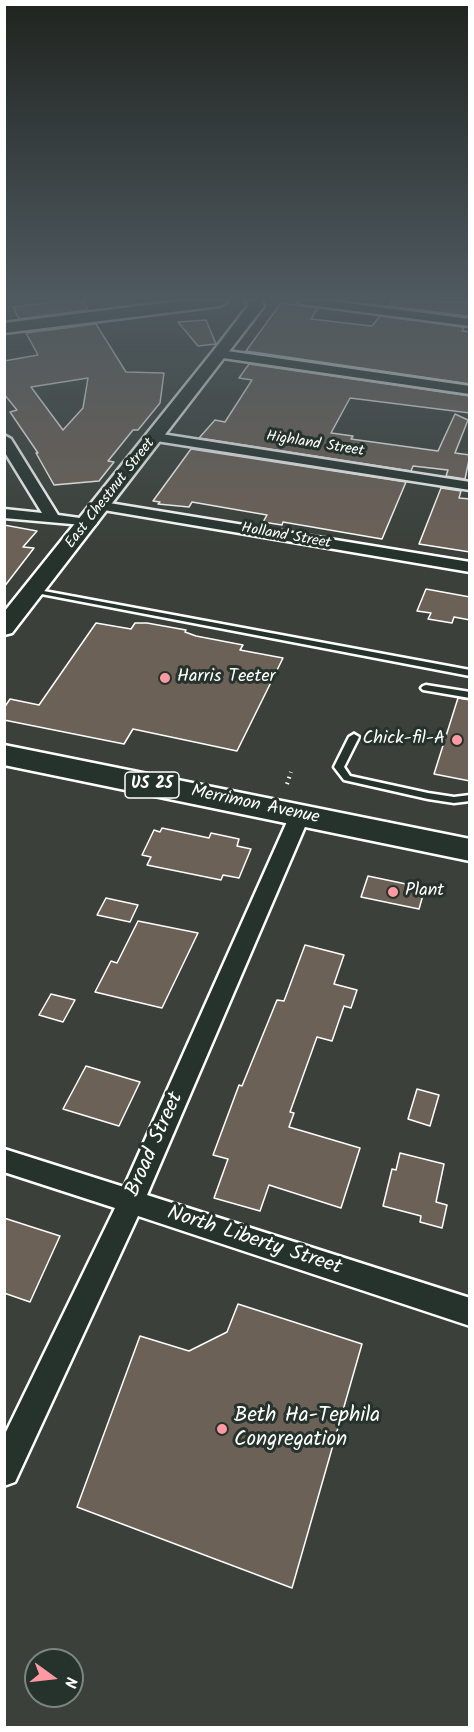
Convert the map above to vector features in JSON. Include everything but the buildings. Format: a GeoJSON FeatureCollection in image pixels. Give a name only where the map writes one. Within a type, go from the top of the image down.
{"type":"FeatureCollection","features":[{"type":"Feature","properties":{"kind":"main road","name":"Merrimon Avenue"},"geometry":{"type":"LineString","coordinates":[[4,755],[470,850]]}},
{"type":"Feature","properties":{"kind":"street","name":"East Chestnut Street"},"geometry":{"type":"LineString","coordinates":[[4,628],[89,524],[198,382]]}},
{"type":"Feature","properties":{"kind":"street"},"geometry":{"type":"LineString","coordinates":[[413,382],[470,390]]}},
{"type":"Feature","properties":{"kind":"street","name":"Highland Street"},"geometry":{"type":"LineString","coordinates":[[155,437],[470,486]]}},
{"type":"Feature","properties":{"kind":"street"},"geometry":{"type":"LineString","coordinates":[[4,439],[53,519]]}},
{"type":"Feature","properties":{"kind":"street","name":"Holland Street"},"geometry":{"type":"LineString","coordinates":[[103,506],[470,567]]}},
{"type":"Feature","properties":{"kind":"street"},"geometry":{"type":"LineString","coordinates":[[4,513],[89,524]]}},
{"type":"Feature","properties":{"kind":"street","name":"Broad Street"},"geometry":{"type":"LineString","coordinates":[[4,1471],[131,1202],[300,815]]}},
{"type":"Feature","properties":{"kind":"street","name":"North Liberty Street"},"geometry":{"type":"LineString","coordinates":[[4,1160],[470,1312]]}},
{"type":"Feature","properties":{"kind":"lane"},"geometry":{"type":"LineString","coordinates":[[36,591],[470,673]]}},
{"type":"Feature","properties":{"kind":"lane"},"geometry":{"type":"LineString","coordinates":[[426,688],[470,695]]}},
{"type":"Feature","properties":{"kind":"lane"},"geometry":{"type":"LineString","coordinates":[[354,737],[339,767],[347,778],[428,796],[454,800],[470,798]]}},
{"type":"Feature","properties":{"kind":"path"},"geometry":{"type":"LineString","coordinates":[[287,784],[291,772]]}},
{"type":"Feature","properties":{"kind":"place","name":"Harris Teeter"},"geometry":{"type":"Point","coordinates":[165,678]}},
{"type":"Feature","properties":{"kind":"place","name":"Chick-fil-A"},"geometry":{"type":"Point","coordinates":[457,740]}},
{"type":"Feature","properties":{"kind":"place","name":"Plant"},"geometry":{"type":"Point","coordinates":[393,892]}},
{"type":"Feature","properties":{"kind":"place","name":"Beth Ha-Tephila Congregation"},"geometry":{"type":"Point","coordinates":[222,1429]}}]}
